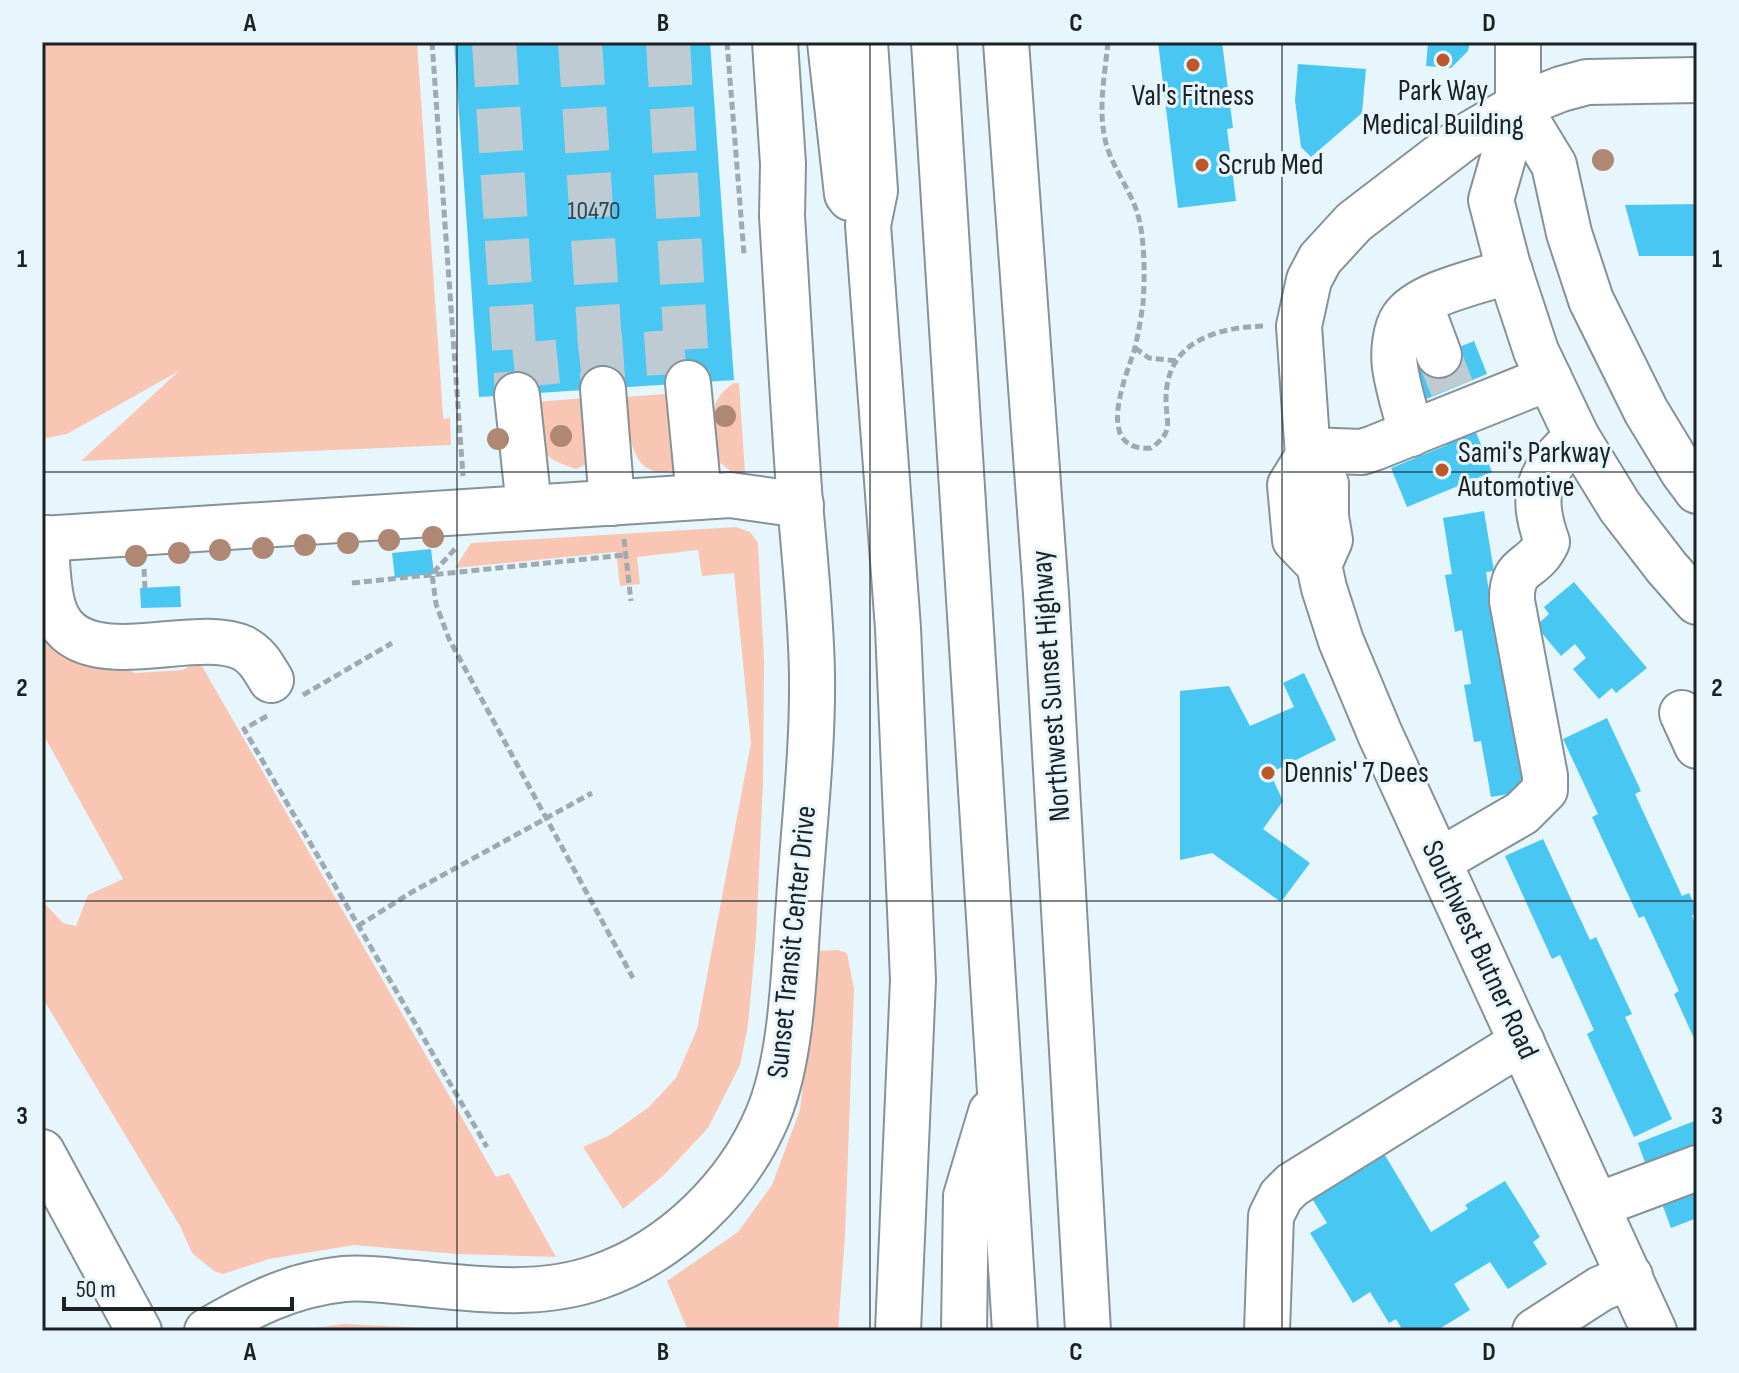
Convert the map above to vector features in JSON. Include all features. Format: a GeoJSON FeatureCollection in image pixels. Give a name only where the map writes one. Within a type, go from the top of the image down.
{"type":"FeatureCollection","features":[{"type":"Feature","properties":{"kind":"main road","name":"Sunset Transit Center Drive"},"geometry":{"type":"LineString","coordinates":[[207,1331],[258,1302],[318,1283],[347,1279],[533,1291],[599,1277],[665,1242],[689,1224],[743,1162],[776,1095],[782,1070],[794,964],[812,675],[782,216],[783,164],[775,42]]}},
{"type":"Feature","properties":{"kind":"main road"},"geometry":{"type":"LineString","coordinates":[[830,42],[847,194],[868,225]]}},
{"type":"Feature","properties":{"kind":"main road"},"geometry":{"type":"LineString","coordinates":[[865,42],[875,191],[868,225],[898,628],[913,980],[898,1331]]}},
{"type":"Feature","properties":{"kind":"main road"},"geometry":{"type":"LineString","coordinates":[[934,42],[1015,1331]]}},
{"type":"Feature","properties":{"kind":"main road","name":"Northwest Sunset Highway"},"geometry":{"type":"LineString","coordinates":[[1006,42],[1048,625],[1088,1331]]}},
{"type":"Feature","properties":{"kind":"main road"},"geometry":{"type":"LineString","coordinates":[[1518,42],[1518,106],[1491,200],[1510,271],[1536,351],[1577,437],[1620,507],[1697,602]]}},
{"type":"Feature","properties":{"kind":"main road"},"geometry":{"type":"LineString","coordinates":[[1549,378],[1451,385],[1411,434],[1362,452],[1308,453],[1299,326],[1313,271],[1337,237],[1465,137],[1518,106],[1587,82],[1697,80]]}},
{"type":"Feature","properties":{"kind":"main road"},"geometry":{"type":"LineString","coordinates":[[1518,106],[1554,165],[1569,233],[1591,300],[1646,411],[1697,491]]}},
{"type":"Feature","properties":{"kind":"main road"},"geometry":{"type":"LineString","coordinates":[[1411,434],[1395,369],[1394,352],[1401,320],[1420,304],[1439,294],[1510,271]]}},
{"type":"Feature","properties":{"kind":"main road"},"geometry":{"type":"LineString","coordinates":[[1420,304],[1451,385]]}},
{"type":"Feature","properties":{"kind":"main road"},"geometry":{"type":"LineString","coordinates":[[688,383],[699,497]]}},
{"type":"Feature","properties":{"kind":"main road"},"geometry":{"type":"LineString","coordinates":[[603,389],[616,502]]}},
{"type":"Feature","properties":{"kind":"main road"},"geometry":{"type":"LineString","coordinates":[[517,395],[529,507]]}},
{"type":"Feature","properties":{"kind":"main road"},"geometry":{"type":"LineString","coordinates":[[1439,861],[1522,813],[1545,790],[1511,588],[1515,576],[1542,554],[1547,542],[1538,512],[1545,470],[1577,437]]}},
{"type":"Feature","properties":{"kind":"main road","name":"Southwest Butner Road"},"geometry":{"type":"LineString","coordinates":[[1308,453],[1290,485],[1295,540],[1319,565],[1341,641],[1380,734],[1654,1331]]}},
{"type":"Feature","properties":{"kind":"main road"},"geometry":{"type":"LineString","coordinates":[[281,697],[259,659],[244,648],[226,643],[114,647],[86,641],[62,624],[53,607],[44,538],[730,495],[801,505]]}},
{"type":"Feature","properties":{"kind":"main road"},"geometry":{"type":"LineString","coordinates":[[1267,1331],[1271,1216],[1281,1196],[1292,1185],[1522,1042]]}},
{"type":"Feature","properties":{"kind":"main road"},"geometry":{"type":"LineString","coordinates":[[964,1331],[966,1196],[999,1087]]}},
{"type":"Feature","properties":{"kind":"main road"},"geometry":{"type":"LineString","coordinates":[[42,1152],[139,1331]]}},
{"type":"Feature","properties":{"kind":"main road"},"geometry":{"type":"LineString","coordinates":[[1598,1205],[1697,1168]]}},
{"type":"Feature","properties":{"kind":"main road"},"geometry":{"type":"LineString","coordinates":[[1535,1331],[1600,1289],[1630,1276]]}},
{"type":"Feature","properties":{"kind":"path"},"geometry":{"type":"LineString","coordinates":[[432,42],[467,537],[432,574]]}},
{"type":"Feature","properties":{"kind":"path"},"geometry":{"type":"LineString","coordinates":[[727,42],[739,174]]}},
{"type":"Feature","properties":{"kind":"path"},"geometry":{"type":"LineString","coordinates":[[1108,42],[1102,100],[1105,141],[1138,213],[1143,262],[1143,303],[1135,348],[1121,387],[1117,415],[1122,436],[1135,448],[1151,448],[1167,433],[1166,396],[1170,376],[1187,348],[1216,331],[1299,326]]}},
{"type":"Feature","properties":{"kind":"path"},"geometry":{"type":"LineString","coordinates":[[1135,348],[1149,358],[1178,361]]}},
{"type":"Feature","properties":{"kind":"path"},"geometry":{"type":"LineString","coordinates":[[616,502],[631,601]]}},
{"type":"Feature","properties":{"kind":"path"},"geometry":{"type":"LineString","coordinates":[[352,583],[625,555]]}},
{"type":"Feature","properties":{"kind":"path"},"geometry":{"type":"LineString","coordinates":[[432,574],[436,604],[449,639],[633,978]]}},
{"type":"Feature","properties":{"kind":"path"},"geometry":{"type":"LineString","coordinates":[[392,643],[281,697],[244,729],[487,1147]]}},
{"type":"Feature","properties":{"kind":"path"},"geometry":{"type":"LineString","coordinates":[[358,926],[412,892],[592,793]]}},
{"type":"Feature","properties":{"kind":"shaded area"},"geometry":{"type":"Polygon","coordinates":[[[42,42],[417,42],[443,415],[444,420],[450,417],[451,445],[81,461],[179,371],[67,434],[42,439],[42,42]]]}},
{"type":"Feature","properties":{"kind":"shaded area"},"geometry":{"type":"Polygon","coordinates":[[[734,383],[739,383],[745,474],[732,472],[719,462],[713,428],[717,400],[734,383]]]}},
{"type":"Feature","properties":{"kind":"shaded area"},"geometry":{"type":"Polygon","coordinates":[[[679,393],[678,469],[662,472],[650,469],[634,451],[624,397],[679,393]]]}},
{"type":"Feature","properties":{"kind":"shaded area"},"geometry":{"type":"Polygon","coordinates":[[[587,398],[589,463],[576,469],[551,458],[540,446],[533,402],[587,398]]]}},
{"type":"Feature","properties":{"kind":"shaded area"},"geometry":{"type":"Polygon","coordinates":[[[736,527],[750,532],[758,543],[764,661],[763,783],[756,937],[748,1025],[740,1065],[708,1128],[663,1176],[623,1209],[583,1147],[608,1136],[649,1107],[676,1078],[697,1029],[751,743],[734,573],[702,576],[698,550],[637,557],[640,584],[620,586],[616,552],[455,568],[471,543],[736,527]]]}},
{"type":"Feature","properties":{"kind":"shaded area"},"geometry":{"type":"Polygon","coordinates":[[[42,626],[135,673],[183,670],[199,661],[496,1177],[509,1173],[556,1257],[457,1254],[354,1245],[269,1259],[223,1274],[214,1271],[192,1253],[180,1226],[42,997],[42,901],[63,923],[76,926],[88,895],[123,879],[42,732],[42,626]]]}},
{"type":"Feature","properties":{"kind":"shaded area"},"geometry":{"type":"Polygon","coordinates":[[[818,951],[847,953],[854,989],[845,1236],[838,1331],[688,1331],[667,1281],[738,1232],[772,1185],[800,1110],[818,951]]]}},
{"type":"Feature","properties":{"kind":"shaded area"},"geometry":{"type":"Polygon","coordinates":[[[344,1324],[489,1331],[291,1331],[344,1324]]]}},
{"type":"Feature","properties":{"kind":"building"},"geometry":{"type":"Polygon","coordinates":[[[454,42],[710,42],[734,380],[479,397],[454,42]]]}},
{"type":"Feature","properties":{"kind":"building","name":"Scrub Med"},"geometry":{"type":"Polygon","coordinates":[[[1158,42],[1222,42],[1233,128],[1227,129],[1236,201],[1178,208],[1158,42]]]}},
{"type":"Feature","properties":{"kind":"building","name":"Park Way Medical Building"},"geometry":{"type":"Polygon","coordinates":[[[1428,42],[1470,42],[1468,51],[1451,68],[1426,66],[1428,42]]]}},
{"type":"Feature","properties":{"kind":"building"},"geometry":{"type":"Polygon","coordinates":[[[1298,64],[1366,69],[1362,113],[1311,157],[1301,147],[1295,100],[1298,64]]]}},
{"type":"Feature","properties":{"kind":"building"},"geometry":{"type":"Polygon","coordinates":[[[1697,204],[1697,256],[1639,256],[1625,205],[1697,204]]]}},
{"type":"Feature","properties":{"kind":"building"},"geometry":{"type":"Polygon","coordinates":[[[1474,341],[1487,374],[1419,402],[1406,369],[1474,341]]]}},
{"type":"Feature","properties":{"kind":"building","name":"Sami's Parkway Automotive"},"geometry":{"type":"Polygon","coordinates":[[[1475,430],[1492,472],[1407,507],[1391,468],[1475,430]]]}},
{"type":"Feature","properties":{"kind":"building"},"geometry":{"type":"Polygon","coordinates":[[[1484,511],[1494,571],[1486,572],[1494,623],[1512,679],[1504,680],[1513,733],[1522,731],[1531,790],[1491,797],[1481,741],[1474,742],[1464,685],[1471,684],[1462,630],[1455,632],[1445,575],[1452,574],[1443,518],[1484,511]]]}},
{"type":"Feature","properties":{"kind":"building"},"geometry":{"type":"Polygon","coordinates":[[[431,549],[434,574],[395,578],[392,553],[431,549]]]}},
{"type":"Feature","properties":{"kind":"building"},"geometry":{"type":"Polygon","coordinates":[[[1574,582],[1647,668],[1616,693],[1612,688],[1599,699],[1573,669],[1586,658],[1575,644],[1561,656],[1536,626],[1549,614],[1544,607],[1574,582]]]}},
{"type":"Feature","properties":{"kind":"building"},"geometry":{"type":"Polygon","coordinates":[[[180,586],[181,607],[141,608],[140,588],[180,586]]]}},
{"type":"Feature","properties":{"kind":"building"},"geometry":{"type":"Polygon","coordinates":[[[1304,673],[1336,740],[1270,773],[1283,801],[1263,829],[1310,863],[1281,902],[1212,853],[1180,860],[1180,691],[1229,686],[1250,726],[1294,707],[1283,683],[1304,673]]]}},
{"type":"Feature","properties":{"kind":"building"},"geometry":{"type":"Polygon","coordinates":[[[1607,718],[1641,791],[1635,794],[1682,896],[1689,893],[1697,910],[1692,916],[1697,922],[1697,1045],[1674,994],[1679,991],[1644,916],[1639,918],[1592,817],[1598,814],[1563,739],[1607,718]]]}},
{"type":"Feature","properties":{"kind":"building"},"geometry":{"type":"Polygon","coordinates":[[[1543,839],[1590,940],[1596,937],[1632,1014],[1625,1017],[1672,1119],[1634,1137],[1587,1034],[1594,1030],[1560,955],[1552,959],[1505,856],[1543,839]]]}},
{"type":"Feature","properties":{"kind":"building"},"geometry":{"type":"Polygon","coordinates":[[[1697,1120],[1697,1152],[1648,1171],[1638,1143],[1697,1120]]]}},
{"type":"Feature","properties":{"kind":"building"},"geometry":{"type":"Polygon","coordinates":[[[1380,1147],[1431,1232],[1468,1209],[1465,1205],[1505,1181],[1540,1237],[1533,1242],[1547,1264],[1508,1289],[1490,1262],[1454,1284],[1470,1310],[1436,1331],[1403,1331],[1396,1319],[1389,1323],[1370,1292],[1353,1303],[1310,1233],[1327,1223],[1308,1192],[1380,1147]]]}},
{"type":"Feature","properties":{"kind":"building"},"geometry":{"type":"Polygon","coordinates":[[[1697,1184],[1697,1218],[1671,1228],[1660,1198],[1697,1184]]]}},
{"type":"Feature","properties":{"kind":"tunnel"},"geometry":{"type":"LineString","coordinates":[[494,42],[517,395]]}},
{"type":"Feature","properties":{"kind":"tunnel"},"geometry":{"type":"LineString","coordinates":[[580,42],[603,389]]}},
{"type":"Feature","properties":{"kind":"tunnel"},"geometry":{"type":"LineString","coordinates":[[668,42],[688,383]]}},
{"type":"Feature","properties":{"kind":"tunnel"},"geometry":{"type":"LineString","coordinates":[[514,366],[685,351]]}},
{"type":"Feature","properties":{"kind":"tunnel"},"geometry":{"type":"LineString","coordinates":[[1439,355],[1452,388]]}},
{"type":"Feature","properties":{"kind":"place","name":"Park Way Medical Building"},"geometry":{"type":"Point","coordinates":[1443,60]}},
{"type":"Feature","properties":{"kind":"place","name":"Val's Fitness"},"geometry":{"type":"Point","coordinates":[1193,65]}},
{"type":"Feature","properties":{"kind":"place","name":"Scrub Med"},"geometry":{"type":"Point","coordinates":[1202,165]}},
{"type":"Feature","properties":{"kind":"place","name":"Sami's Parkway Automotive"},"geometry":{"type":"Point","coordinates":[1442,470]}},
{"type":"Feature","properties":{"kind":"place","name":"Dennis' 7 Dees"},"geometry":{"type":"Point","coordinates":[1268,773]}}]}
